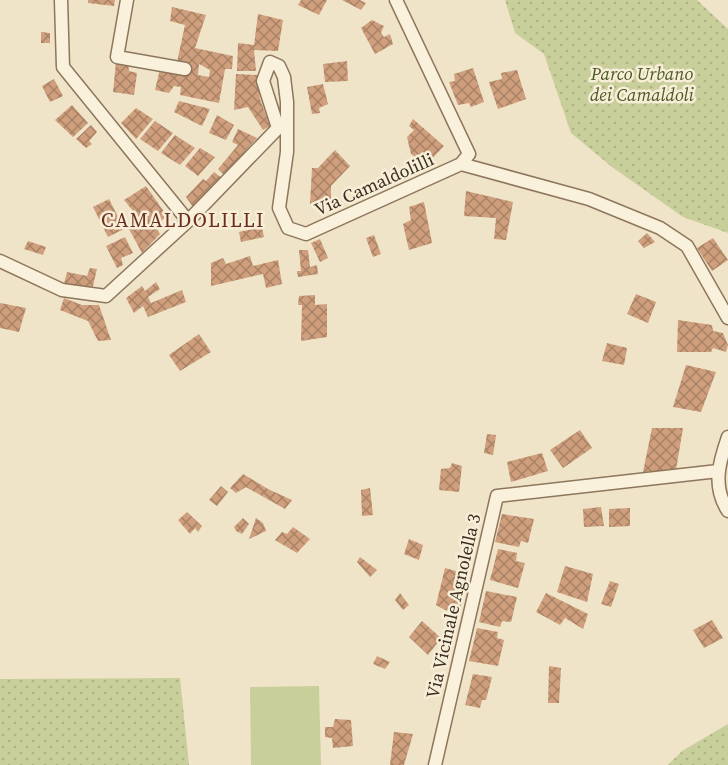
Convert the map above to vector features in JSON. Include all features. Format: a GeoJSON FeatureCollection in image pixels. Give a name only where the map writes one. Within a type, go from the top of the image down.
{"type":"FeatureCollection","features":[{"type":"Feature","properties":{"kind":"street"},"geometry":{"type":"LineString","coordinates":[[61,0],[63,67],[188,221]]}},
{"type":"Feature","properties":{"kind":"street"},"geometry":{"type":"LineString","coordinates":[[128,0],[117,57],[185,69]]}},
{"type":"Feature","properties":{"kind":"street"},"geometry":{"type":"LineString","coordinates":[[396,0],[469,154],[461,164],[589,199],[660,228],[687,246],[728,318]]}},
{"type":"Feature","properties":{"kind":"street","name":"Via Camaldolilli"},"geometry":{"type":"LineString","coordinates":[[0,261],[62,290],[106,296],[188,221],[278,128],[263,81],[270,62],[279,66],[284,77],[286,94],[286,152],[279,208],[288,228],[306,234],[461,164]]}},
{"type":"Feature","properties":{"kind":"street"},"geometry":{"type":"LineString","coordinates":[[728,437],[718,471],[717,490],[728,511]]}},
{"type":"Feature","properties":{"kind":"street","name":"Via Vicinale Agnolella 3"},"geometry":{"type":"LineString","coordinates":[[435,765],[497,496],[718,471]]}},
{"type":"Feature","properties":{"kind":"green space","name":"Parco Urbano dei Camaldoli"},"geometry":{"type":"Polygon","coordinates":[[[505,0],[697,0],[728,29],[728,233],[683,217],[612,167],[571,133],[544,54],[515,33],[505,0]]]}},
{"type":"Feature","properties":{"kind":"green space"},"geometry":{"type":"Polygon","coordinates":[[[180,678],[189,765],[0,765],[0,679],[180,678]]]}},
{"type":"Feature","properties":{"kind":"green space"},"geometry":{"type":"Polygon","coordinates":[[[319,686],[321,765],[251,765],[250,687],[319,686]]]}},
{"type":"Feature","properties":{"kind":"green space"},"geometry":{"type":"Polygon","coordinates":[[[728,724],[728,765],[668,765],[682,751],[728,724]]]}},
{"type":"Feature","properties":{"kind":"building"},"geometry":{"type":"Polygon","coordinates":[[[88,0],[115,0],[114,6],[88,3],[88,0]]]}},
{"type":"Feature","properties":{"kind":"building"},"geometry":{"type":"Polygon","coordinates":[[[301,0],[327,0],[319,15],[298,5],[301,0]]]}},
{"type":"Feature","properties":{"kind":"building"},"geometry":{"type":"Polygon","coordinates":[[[342,0],[360,0],[366,3],[361,10],[342,0]]]}},
{"type":"Feature","properties":{"kind":"building"},"geometry":{"type":"Polygon","coordinates":[[[172,7],[206,15],[195,48],[233,56],[232,69],[225,69],[219,103],[180,95],[181,87],[174,86],[169,93],[155,90],[160,69],[190,74],[190,65],[177,62],[185,25],[170,21],[172,7]],[[199,64],[198,75],[209,77],[210,70],[199,64]]]}},
{"type":"Feature","properties":{"kind":"building"},"geometry":{"type":"Polygon","coordinates":[[[258,14],[283,20],[278,51],[254,50],[256,71],[237,71],[238,43],[254,45],[258,14]]]}},
{"type":"Feature","properties":{"kind":"building"},"geometry":{"type":"Polygon","coordinates":[[[372,20],[384,26],[381,33],[384,37],[390,34],[393,44],[375,54],[361,28],[372,20]]]}},
{"type":"Feature","properties":{"kind":"building"},"geometry":{"type":"Polygon","coordinates":[[[41,32],[50,33],[50,43],[41,43],[41,32]]]}},
{"type":"Feature","properties":{"kind":"building"},"geometry":{"type":"Polygon","coordinates":[[[347,61],[348,81],[325,82],[323,64],[347,61]]]}},
{"type":"Feature","properties":{"kind":"building"},"geometry":{"type":"Polygon","coordinates":[[[116,62],[128,63],[129,71],[137,73],[134,95],[113,92],[116,62]]]}},
{"type":"Feature","properties":{"kind":"building"},"geometry":{"type":"Polygon","coordinates":[[[473,68],[484,102],[471,107],[469,103],[458,105],[449,82],[455,81],[454,74],[473,68]]]}},
{"type":"Feature","properties":{"kind":"building"},"geometry":{"type":"Polygon","coordinates":[[[517,70],[526,99],[498,109],[489,82],[502,79],[501,73],[517,70]]]}},
{"type":"Feature","properties":{"kind":"building"},"geometry":{"type":"Polygon","coordinates":[[[236,74],[257,75],[260,99],[270,126],[263,130],[248,107],[234,110],[236,74]]]}},
{"type":"Feature","properties":{"kind":"building"},"geometry":{"type":"Polygon","coordinates":[[[54,79],[63,96],[50,102],[42,86],[54,79]]]}},
{"type":"Feature","properties":{"kind":"building"},"geometry":{"type":"Polygon","coordinates":[[[323,84],[328,104],[319,108],[320,113],[312,114],[307,87],[323,84]]]}},
{"type":"Feature","properties":{"kind":"building"},"geometry":{"type":"Polygon","coordinates":[[[179,101],[210,109],[202,126],[174,112],[179,101]]]}},
{"type":"Feature","properties":{"kind":"building"},"geometry":{"type":"Polygon","coordinates":[[[72,105],[88,123],[73,137],[55,120],[72,105]]]}},
{"type":"Feature","properties":{"kind":"building"},"geometry":{"type":"Polygon","coordinates":[[[136,108],[153,119],[136,139],[121,123],[136,108]]]}},
{"type":"Feature","properties":{"kind":"building"},"geometry":{"type":"Polygon","coordinates":[[[217,115],[234,125],[226,140],[209,133],[217,115]]]}},
{"type":"Feature","properties":{"kind":"building"},"geometry":{"type":"Polygon","coordinates":[[[413,119],[444,146],[426,165],[411,154],[407,137],[414,130],[409,126],[413,119]]]}},
{"type":"Feature","properties":{"kind":"building"},"geometry":{"type":"Polygon","coordinates":[[[155,121],[173,133],[158,151],[140,139],[155,121]]]}},
{"type":"Feature","properties":{"kind":"building"},"geometry":{"type":"Polygon","coordinates":[[[91,125],[97,132],[89,141],[92,144],[86,148],[76,139],[91,125]]]}},
{"type":"Feature","properties":{"kind":"building"},"geometry":{"type":"Polygon","coordinates":[[[238,129],[257,138],[224,175],[218,169],[238,145],[232,142],[238,129]]]}},
{"type":"Feature","properties":{"kind":"building"},"geometry":{"type":"Polygon","coordinates":[[[175,135],[195,148],[180,165],[161,153],[175,135]]]}},
{"type":"Feature","properties":{"kind":"building"},"geometry":{"type":"Polygon","coordinates":[[[200,148],[215,157],[198,176],[185,166],[200,148]]]}},
{"type":"Feature","properties":{"kind":"building"},"geometry":{"type":"Polygon","coordinates":[[[335,150],[350,166],[331,186],[331,202],[310,204],[312,168],[318,168],[335,150]]]}},
{"type":"Feature","properties":{"kind":"building"},"geometry":{"type":"Polygon","coordinates":[[[214,172],[222,178],[193,207],[186,197],[203,179],[206,181],[214,172]]]}},
{"type":"Feature","properties":{"kind":"building"},"geometry":{"type":"Polygon","coordinates":[[[146,186],[167,216],[155,226],[160,234],[142,253],[129,229],[139,218],[124,200],[146,186]]]}},
{"type":"Feature","properties":{"kind":"building"},"geometry":{"type":"Polygon","coordinates":[[[466,191],[513,202],[506,240],[494,239],[496,218],[464,216],[466,191]]]}},
{"type":"Feature","properties":{"kind":"building"},"geometry":{"type":"Polygon","coordinates":[[[109,199],[124,229],[108,237],[93,207],[109,199]]]}},
{"type":"Feature","properties":{"kind":"building"},"geometry":{"type":"Polygon","coordinates":[[[424,202],[432,243],[409,250],[403,224],[411,220],[409,207],[424,202]]]}},
{"type":"Feature","properties":{"kind":"building"},"geometry":{"type":"Polygon","coordinates":[[[262,227],[264,237],[241,242],[239,232],[262,227]]]}},
{"type":"Feature","properties":{"kind":"building"},"geometry":{"type":"Polygon","coordinates":[[[647,233],[655,242],[644,248],[638,241],[647,233]]]}},
{"type":"Feature","properties":{"kind":"building"},"geometry":{"type":"Polygon","coordinates":[[[374,235],[381,254],[373,257],[366,238],[374,235]]]}},
{"type":"Feature","properties":{"kind":"building"},"geometry":{"type":"Polygon","coordinates":[[[125,237],[133,253],[121,258],[123,265],[117,268],[106,246],[125,237]]]}},
{"type":"Feature","properties":{"kind":"building"},"geometry":{"type":"Polygon","coordinates":[[[713,238],[728,260],[712,271],[697,248],[713,238]]]}},
{"type":"Feature","properties":{"kind":"building"},"geometry":{"type":"Polygon","coordinates":[[[320,239],[328,258],[320,262],[311,243],[320,239]]]}},
{"type":"Feature","properties":{"kind":"building"},"geometry":{"type":"Polygon","coordinates":[[[28,241],[46,247],[43,255],[24,249],[28,241]]]}},
{"type":"Feature","properties":{"kind":"building"},"geometry":{"type":"Polygon","coordinates":[[[299,250],[308,250],[310,267],[317,265],[318,274],[298,277],[297,271],[301,271],[299,250]]]}},
{"type":"Feature","properties":{"kind":"building"},"geometry":{"type":"Polygon","coordinates":[[[250,256],[253,266],[278,260],[282,284],[266,288],[263,274],[211,286],[211,263],[223,258],[226,264],[250,256]]]}},
{"type":"Feature","properties":{"kind":"building"},"geometry":{"type":"Polygon","coordinates":[[[90,268],[97,269],[92,290],[64,284],[67,272],[87,276],[90,268]]]}},
{"type":"Feature","properties":{"kind":"building"},"geometry":{"type":"Polygon","coordinates":[[[156,282],[160,289],[148,297],[151,303],[182,290],[186,302],[148,317],[143,306],[134,313],[126,298],[142,286],[145,291],[156,282]]]}},
{"type":"Feature","properties":{"kind":"building"},"geometry":{"type":"Polygon","coordinates":[[[636,294],[656,302],[648,323],[627,314],[636,294]]]}},
{"type":"Feature","properties":{"kind":"building"},"geometry":{"type":"Polygon","coordinates":[[[315,295],[315,305],[327,304],[327,337],[301,341],[302,305],[298,305],[299,296],[315,295]]]}},
{"type":"Feature","properties":{"kind":"building"},"geometry":{"type":"Polygon","coordinates":[[[64,298],[82,305],[99,305],[111,340],[98,341],[88,321],[60,310],[64,298]]]}},
{"type":"Feature","properties":{"kind":"building"},"geometry":{"type":"Polygon","coordinates":[[[0,303],[26,308],[19,332],[0,328],[0,303]]]}},
{"type":"Feature","properties":{"kind":"building"},"geometry":{"type":"Polygon","coordinates":[[[678,320],[712,325],[713,331],[723,333],[728,345],[726,352],[713,348],[711,352],[677,352],[678,320]]]}},
{"type":"Feature","properties":{"kind":"building"},"geometry":{"type":"Polygon","coordinates":[[[199,334],[211,352],[180,371],[169,355],[199,334]]]}},
{"type":"Feature","properties":{"kind":"building"},"geometry":{"type":"Polygon","coordinates":[[[607,343],[627,348],[624,365],[602,361],[607,343]]]}},
{"type":"Feature","properties":{"kind":"building"},"geometry":{"type":"Polygon","coordinates":[[[686,365],[716,372],[701,412],[673,407],[686,365]]]}},
{"type":"Feature","properties":{"kind":"building"},"geometry":{"type":"Polygon","coordinates":[[[652,428],[683,428],[676,470],[643,472],[652,428]]]}},
{"type":"Feature","properties":{"kind":"building"},"geometry":{"type":"Polygon","coordinates":[[[580,430],[592,448],[563,468],[550,450],[580,430]]]}},
{"type":"Feature","properties":{"kind":"building"},"geometry":{"type":"Polygon","coordinates":[[[487,434],[496,435],[493,455],[484,453],[487,434]]]}},
{"type":"Feature","properties":{"kind":"building"},"geometry":{"type":"Polygon","coordinates":[[[542,453],[548,471],[511,482],[507,462],[542,453]]]}},
{"type":"Feature","properties":{"kind":"building"},"geometry":{"type":"Polygon","coordinates":[[[452,463],[462,466],[459,492],[439,490],[441,469],[450,468],[452,463]]]}},
{"type":"Feature","properties":{"kind":"building"},"geometry":{"type":"Polygon","coordinates":[[[243,474],[292,500],[285,509],[246,487],[236,493],[230,488],[243,474]]]}},
{"type":"Feature","properties":{"kind":"building"},"geometry":{"type":"Polygon","coordinates":[[[221,486],[228,492],[217,506],[209,500],[221,486]]]}},
{"type":"Feature","properties":{"kind":"building"},"geometry":{"type":"Polygon","coordinates":[[[370,488],[373,515],[362,516],[361,490],[370,488]]]}},
{"type":"Feature","properties":{"kind":"building"},"geometry":{"type":"Polygon","coordinates":[[[601,507],[604,526],[584,527],[583,509],[601,507]]]}},
{"type":"Feature","properties":{"kind":"building"},"geometry":{"type":"Polygon","coordinates":[[[630,508],[630,526],[609,527],[609,509],[630,508]]]}},
{"type":"Feature","properties":{"kind":"building"},"geometry":{"type":"Polygon","coordinates":[[[187,512],[202,526],[198,532],[195,528],[190,534],[178,520],[187,512]]]}},
{"type":"Feature","properties":{"kind":"building"},"geometry":{"type":"Polygon","coordinates":[[[502,514],[534,519],[528,543],[521,541],[519,547],[495,542],[502,514]]]}},
{"type":"Feature","properties":{"kind":"building"},"geometry":{"type":"Polygon","coordinates":[[[243,518],[249,524],[242,534],[234,527],[243,518]]]}},
{"type":"Feature","properties":{"kind":"building"},"geometry":{"type":"Polygon","coordinates":[[[256,518],[263,523],[266,531],[249,539],[256,518]]]}},
{"type":"Feature","properties":{"kind":"building"},"geometry":{"type":"Polygon","coordinates":[[[293,527],[310,539],[297,553],[275,540],[282,532],[287,534],[293,527]]]}},
{"type":"Feature","properties":{"kind":"building"},"geometry":{"type":"Polygon","coordinates":[[[409,539],[423,545],[419,560],[404,554],[409,539]]]}},
{"type":"Feature","properties":{"kind":"building"},"geometry":{"type":"Polygon","coordinates":[[[498,549],[517,553],[516,561],[525,563],[518,588],[490,580],[498,549]]]}},
{"type":"Feature","properties":{"kind":"building"},"geometry":{"type":"Polygon","coordinates":[[[360,557],[377,570],[370,577],[357,562],[360,557]]]}},
{"type":"Feature","properties":{"kind":"building"},"geometry":{"type":"Polygon","coordinates":[[[565,566],[593,574],[587,602],[557,592],[565,566]]]}},
{"type":"Feature","properties":{"kind":"building"},"geometry":{"type":"Polygon","coordinates":[[[445,568],[466,574],[460,612],[445,610],[436,605],[445,568]]]}},
{"type":"Feature","properties":{"kind":"building"},"geometry":{"type":"Polygon","coordinates":[[[610,581],[619,584],[611,607],[601,604],[610,581]]]}},
{"type":"Feature","properties":{"kind":"building"},"geometry":{"type":"Polygon","coordinates":[[[486,591],[517,597],[511,622],[502,621],[500,627],[479,622],[486,591]]]}},
{"type":"Feature","properties":{"kind":"building"},"geometry":{"type":"Polygon","coordinates":[[[400,593],[409,605],[403,610],[395,600],[400,593]]]}},
{"type":"Feature","properties":{"kind":"building"},"geometry":{"type":"Polygon","coordinates":[[[546,593],[588,614],[583,629],[565,618],[560,625],[536,612],[546,593]]]}},
{"type":"Feature","properties":{"kind":"building"},"geometry":{"type":"Polygon","coordinates":[[[712,620],[723,638],[704,648],[693,630],[712,620]]]}},
{"type":"Feature","properties":{"kind":"building"},"geometry":{"type":"Polygon","coordinates":[[[422,621],[441,638],[428,655],[409,637],[422,621]]]}},
{"type":"Feature","properties":{"kind":"building"},"geometry":{"type":"Polygon","coordinates":[[[477,628],[498,632],[497,638],[504,640],[498,666],[469,661],[477,628]]]}},
{"type":"Feature","properties":{"kind":"building"},"geometry":{"type":"Polygon","coordinates":[[[377,656],[390,662],[385,669],[373,664],[377,656]]]}},
{"type":"Feature","properties":{"kind":"building"},"geometry":{"type":"Polygon","coordinates":[[[549,666],[561,668],[559,703],[548,703],[549,666]]]}},
{"type":"Feature","properties":{"kind":"building"},"geometry":{"type":"Polygon","coordinates":[[[473,674],[492,677],[486,700],[482,700],[480,708],[465,705],[473,674]]]}},
{"type":"Feature","properties":{"kind":"building"},"geometry":{"type":"Polygon","coordinates":[[[335,719],[351,720],[353,746],[333,748],[332,738],[325,737],[325,727],[333,727],[335,719]]]}},
{"type":"Feature","properties":{"kind":"building"},"geometry":{"type":"Polygon","coordinates":[[[394,732],[413,734],[404,765],[390,765],[394,732]]]}},
{"type":"Feature","properties":{"kind":"district","name":"CAMALDOLILLI"},"geometry":{"type":"Point","coordinates":[183,220]}}]}
